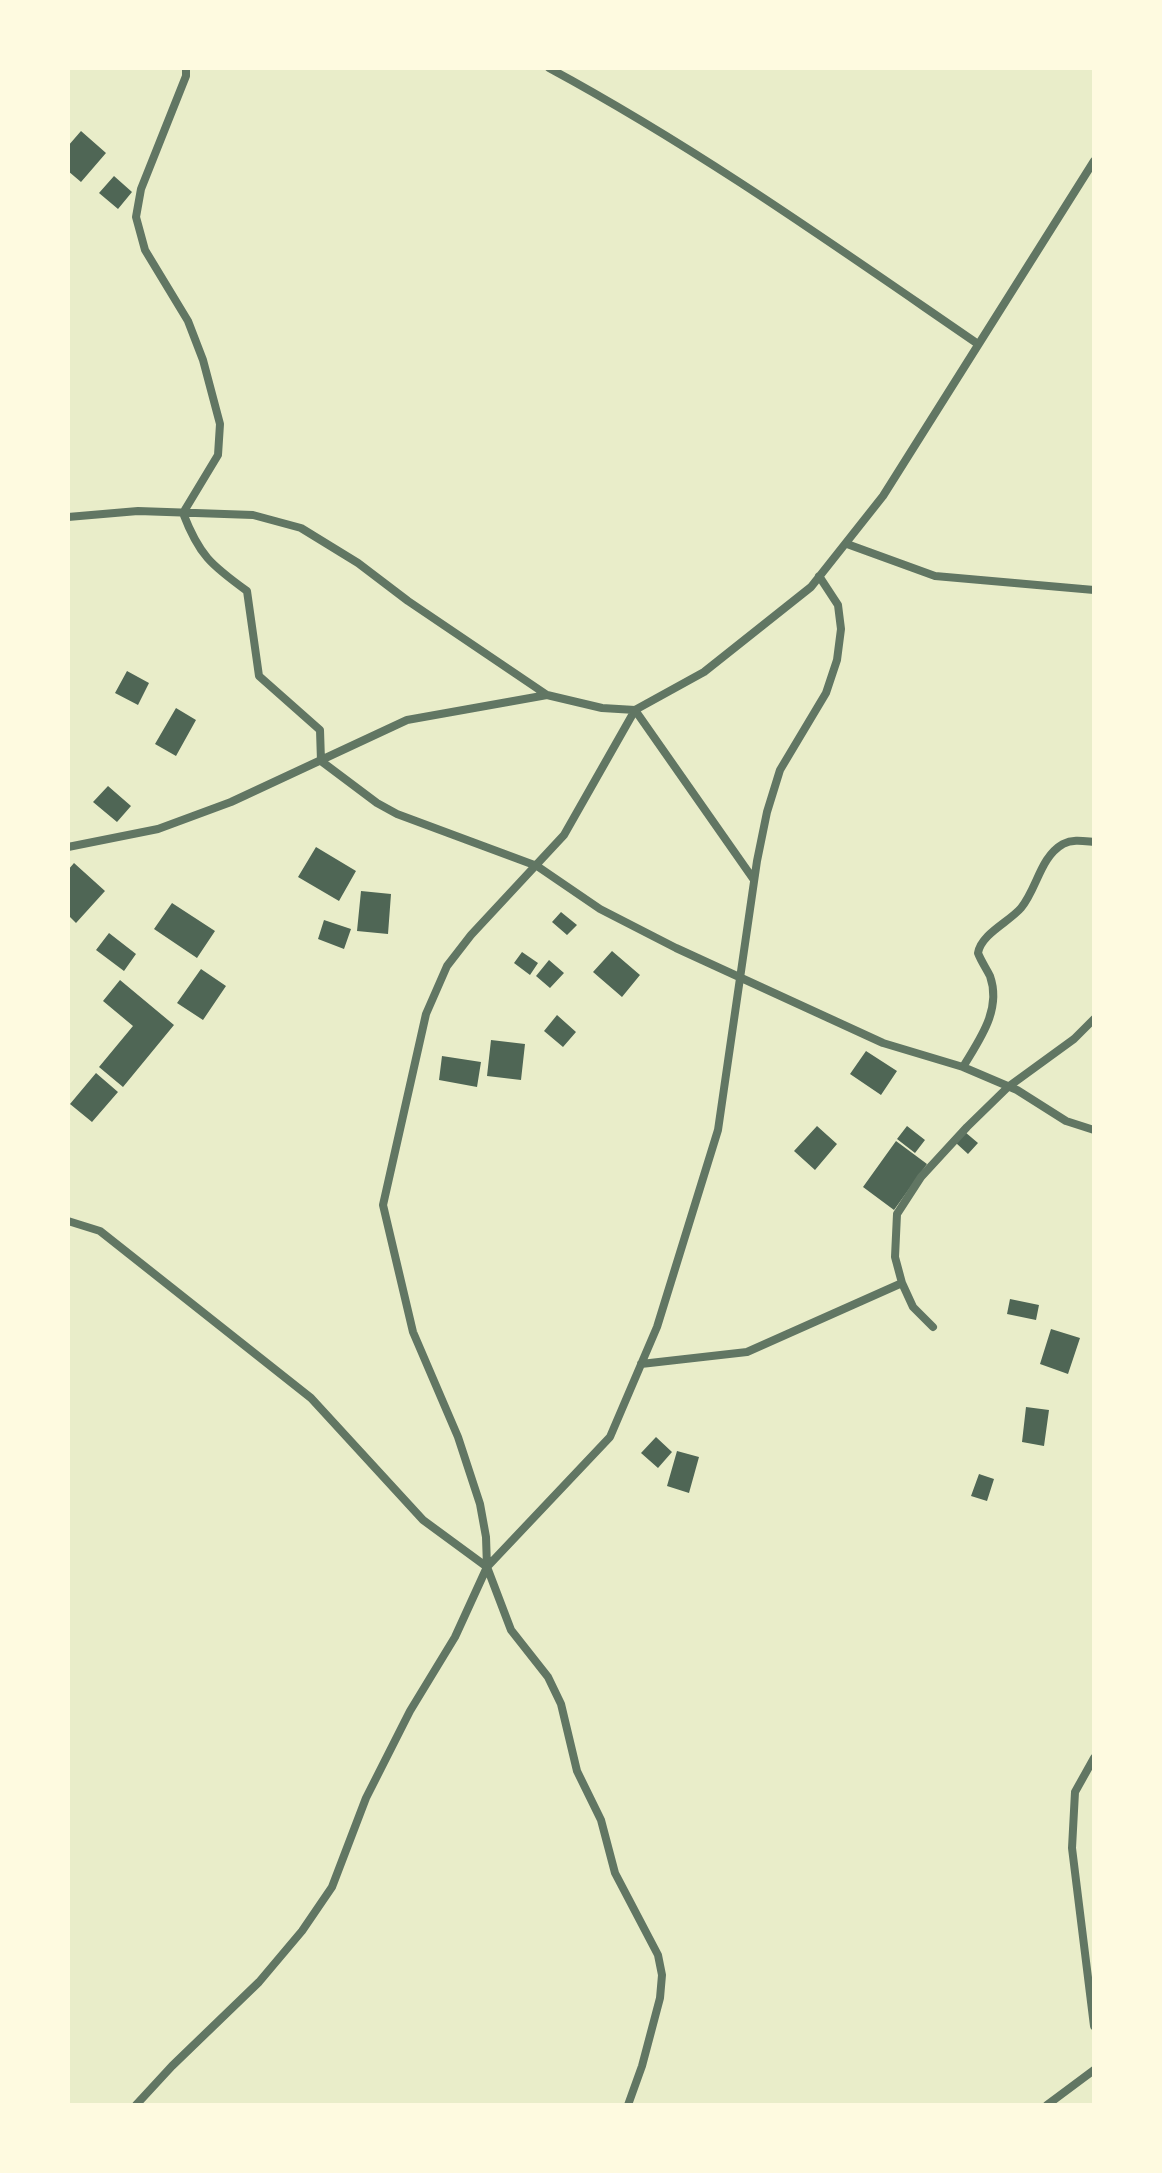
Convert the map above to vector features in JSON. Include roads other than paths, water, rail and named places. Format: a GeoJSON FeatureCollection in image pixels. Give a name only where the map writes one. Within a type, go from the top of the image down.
{"type":"FeatureCollection","features":[{"type":"Feature","properties":{"kind":"street"},"geometry":{"type":"LineString","coordinates":[[183,513],[218,455],[220,424],[203,360],[188,321],[145,250],[136,217],[141,189],[186,76],[186,68]]}},
{"type":"Feature","properties":{"kind":"street"},"geometry":{"type":"LineString","coordinates":[[549,68],[635,116],[789,215],[978,344]]}},
{"type":"Feature","properties":{"kind":"street"},"geometry":{"type":"LineString","coordinates":[[628,2105],[660,1998],[662,1975],[658,1955],[615,1873],[601,1820],[577,1771],[561,1704],[548,1677],[511,1630],[487,1567],[480,1504],[458,1437],[413,1332],[383,1205],[426,1014],[447,966],[471,935],[564,835],[635,710],[704,672],[811,587],[847,544],[883,496],[1094,161]]}},
{"type":"Feature","properties":{"kind":"street"},"geometry":{"type":"LineString","coordinates":[[68,517],[138,511],[253,515],[301,528],[358,563],[408,601],[547,695],[602,708],[635,710]]}},
{"type":"Feature","properties":{"kind":"street"},"geometry":{"type":"LineString","coordinates":[[183,513],[194,541],[212,566],[247,591],[259,676],[320,730],[321,761]]}},
{"type":"Feature","properties":{"kind":"street"},"geometry":{"type":"LineString","coordinates":[[847,544],[935,576],[1093,589]]}},
{"type":"Feature","properties":{"kind":"street"},"geometry":{"type":"LineString","coordinates":[[136,2105],[259,1982],[302,1931],[332,1887],[366,1798],[410,1711],[455,1637],[487,1567],[610,1437],[657,1327],[718,1130],[754,880],[767,812],[780,770],[826,693],[837,660],[841,629],[838,605],[819,576]]}},
{"type":"Feature","properties":{"kind":"street"},"geometry":{"type":"LineString","coordinates":[[68,847],[158,829],[231,802],[407,720],[547,695]]}},
{"type":"Feature","properties":{"kind":"street"},"geometry":{"type":"LineString","coordinates":[[635,710],[754,880]]}},
{"type":"Feature","properties":{"kind":"street"},"geometry":{"type":"LineString","coordinates":[[321,761],[377,803],[397,814],[537,866],[600,909],[740,977],[883,1043],[963,1067],[1008,1087],[1066,1121],[1094,1130]]}},
{"type":"Feature","properties":{"kind":"street"},"geometry":{"type":"LineString","coordinates":[[963,1067],[985,1030],[994,998],[990,977],[978,953],[981,943],[1024,905],[1047,859],[1062,845],[1077,840],[1094,842]]}},
{"type":"Feature","properties":{"kind":"street"},"geometry":{"type":"LineString","coordinates":[[933,1327],[913,1307],[902,1283],[895,1257],[897,1214],[907,1196],[939,1156],[1008,1087],[1074,1039],[1094,1019]]}},
{"type":"Feature","properties":{"kind":"street"},"geometry":{"type":"LineString","coordinates":[[68,1221],[100,1231],[311,1398],[423,1520],[487,1567]]}},
{"type":"Feature","properties":{"kind":"street"},"geometry":{"type":"LineString","coordinates":[[641,1364],[747,1352],[902,1283]]}},
{"type":"Feature","properties":{"kind":"street"},"geometry":{"type":"LineString","coordinates":[[1094,1758],[1075,1792],[1072,1848],[1094,2026]]}},
{"type":"Feature","properties":{"kind":"street"},"geometry":{"type":"LineString","coordinates":[[1047,2105],[1094,2070]]}}]}
